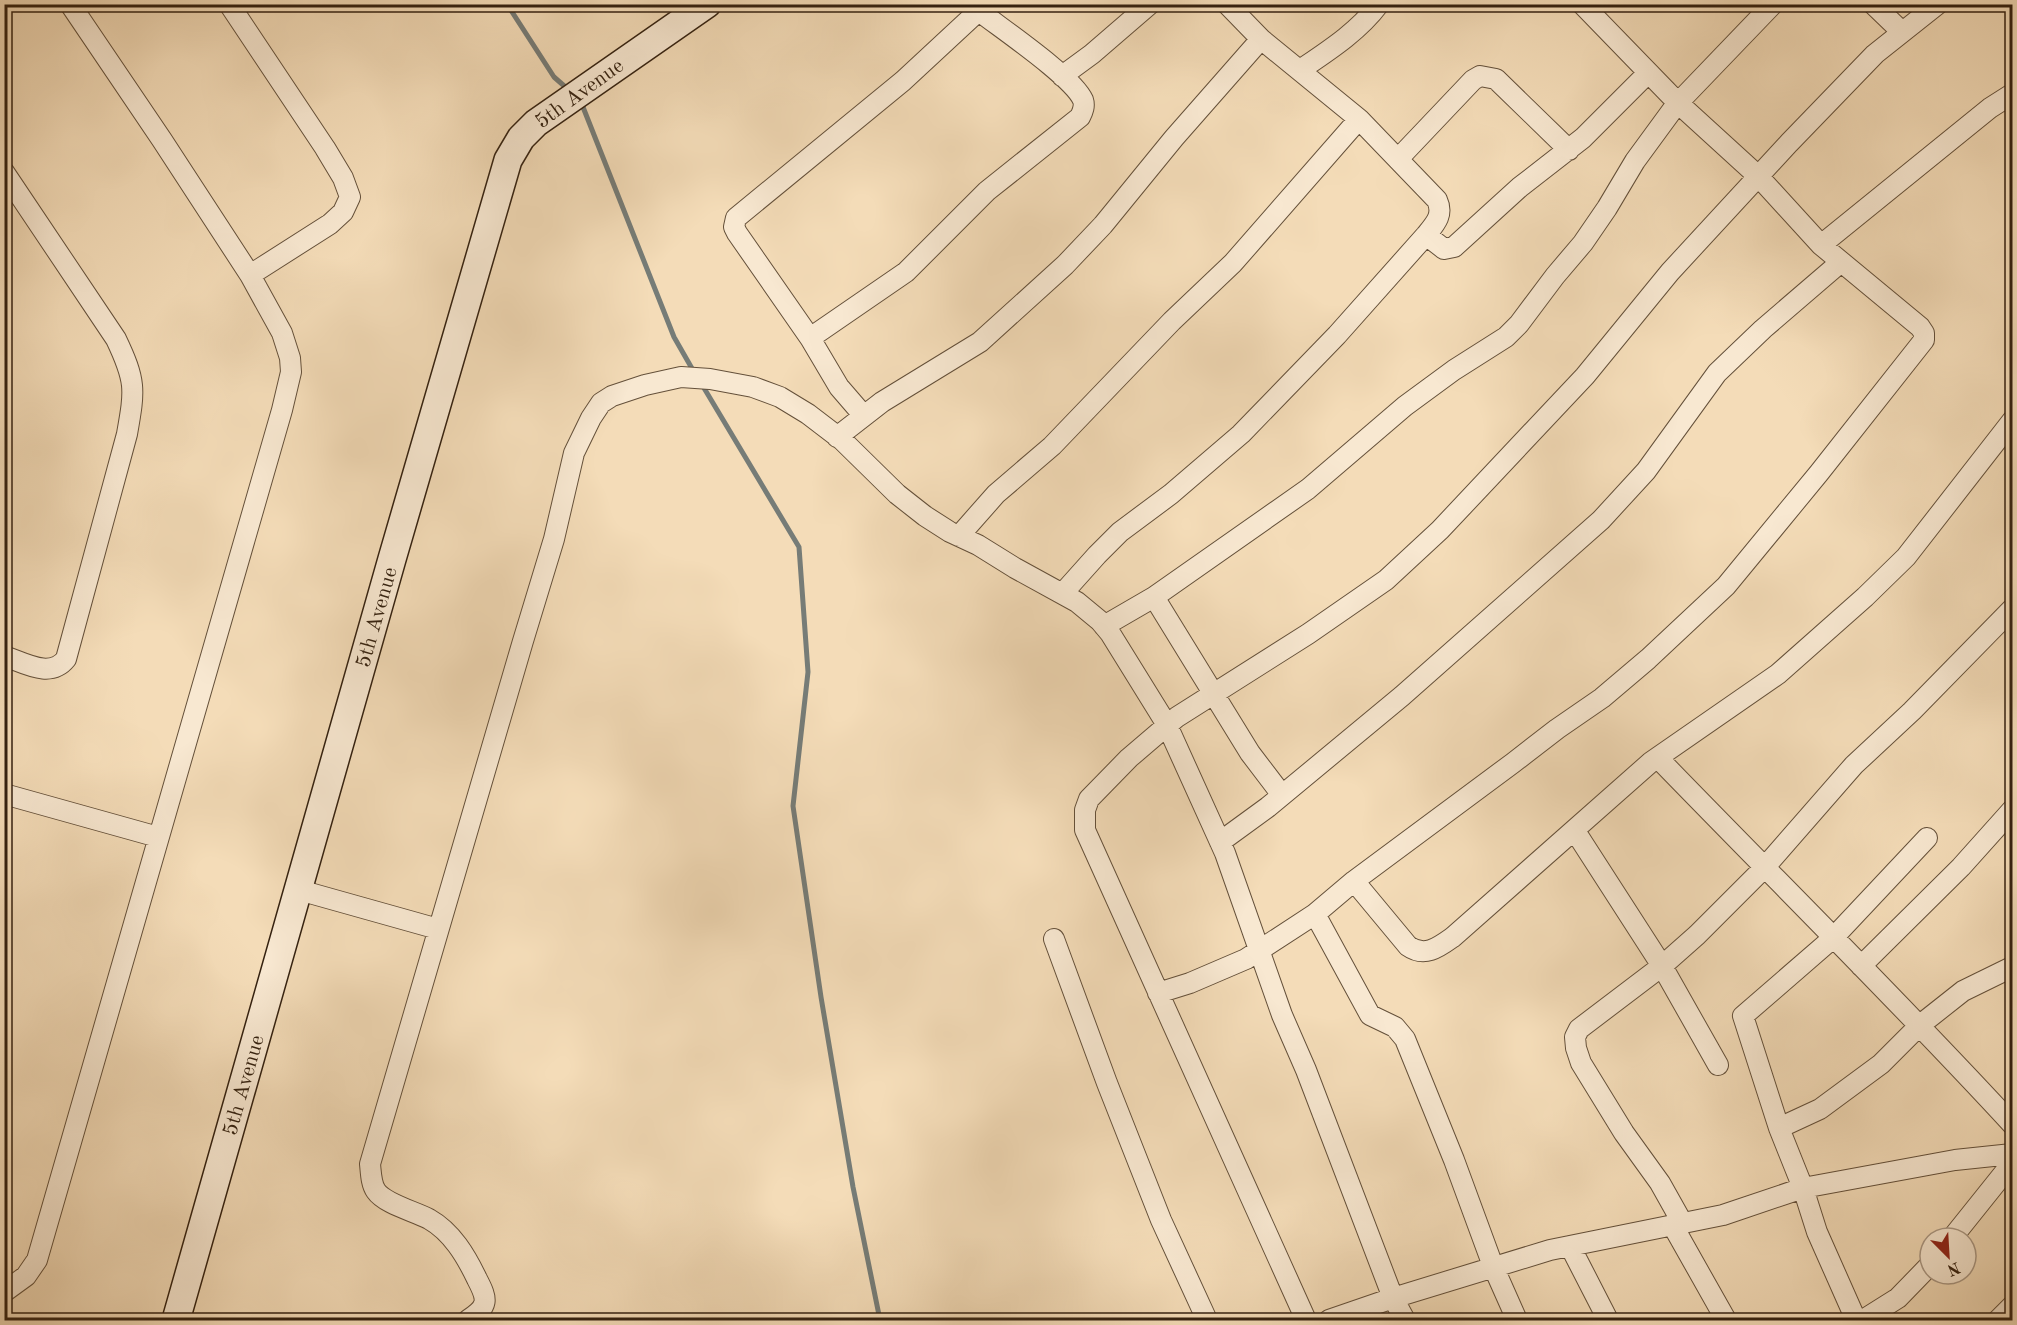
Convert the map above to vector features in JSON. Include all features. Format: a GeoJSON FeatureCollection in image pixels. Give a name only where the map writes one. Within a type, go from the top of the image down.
{"type":"FeatureCollection","features":[{"type":"Feature","properties":{"kind":"street"},"geometry":{"type":"LineString","coordinates":[[4,1292],[26,1276],[37,1260],[291,372],[282,333],[250,275],[162,140],[69,4]]}},
{"type":"Feature","properties":{"kind":"street"},"geometry":{"type":"LineString","coordinates":[[229,4],[325,148],[345,183],[350,197],[343,212],[330,224],[250,275]]}},
{"type":"Feature","properties":{"kind":"street","name":"5th Avenue"},"geometry":{"type":"LineString","coordinates":[[176,1320],[508,160],[521,138],[536,123],[707,4]]}},
{"type":"Feature","properties":{"kind":"street"},"geometry":{"type":"LineString","coordinates":[[1062,76],[1092,54],[1150,4]]}},
{"type":"Feature","properties":{"kind":"street"},"geometry":{"type":"LineString","coordinates":[[1063,594],[1120,532],[1171,494],[1241,434],[1337,335],[1426,236],[1436,223],[1441,209],[1437,200],[1359,119],[1261,39],[1227,4]]}},
{"type":"Feature","properties":{"kind":"street"},"geometry":{"type":"LineString","coordinates":[[1300,70],[1346,38],[1370,16],[1379,4]]}},
{"type":"Feature","properties":{"kind":"street"},"geometry":{"type":"LineString","coordinates":[[1158,993],[1211,975],[1260,951],[1315,914],[1354,881],[1602,698],[1648,659],[1726,586],[1918,349],[1924,336],[1920,327],[1821,244],[1758,176],[1678,103],[1582,4]]}},
{"type":"Feature","properties":{"kind":"street"},"geometry":{"type":"LineString","coordinates":[[1104,626],[1154,597],[1308,489],[1405,406],[1454,370],[1506,337],[1519,324],[1583,243],[1635,161],[1678,103],[1773,4]]}},
{"type":"Feature","properties":{"kind":"street"},"geometry":{"type":"LineString","coordinates":[[1873,4],[1902,32]]}},
{"type":"Feature","properties":{"kind":"street"},"geometry":{"type":"LineString","coordinates":[[1306,1320],[1085,830],[1084,810],[1089,799],[1129,758],[1167,726],[1386,580],[1440,530],[1585,376],[1670,272],[1758,176],[1849,80],[1902,32],[1938,4]]}},
{"type":"Feature","properties":{"kind":"street"},"geometry":{"type":"LineString","coordinates":[[810,338],[906,272],[987,191],[1080,117],[1083,110],[1082,98],[1062,76],[983,8],[903,81],[734,222],[737,233],[810,338],[839,387],[864,416]]}},
{"type":"Feature","properties":{"kind":"street"},"geometry":{"type":"LineString","coordinates":[[837,437],[911,383],[945,365],[980,342],[1065,265],[1103,225],[1174,138],[1261,39]]}},
{"type":"Feature","properties":{"kind":"street"},"geometry":{"type":"LineString","coordinates":[[1426,236],[1444,249],[1454,247],[1520,187],[1569,150],[1648,73]]}},
{"type":"Feature","properties":{"kind":"street"},"geometry":{"type":"LineString","coordinates":[[1398,159],[1473,80],[1480,76],[1496,79],[1569,150]]}},
{"type":"Feature","properties":{"kind":"street"},"geometry":{"type":"LineString","coordinates":[[1821,244],[1990,108],[2013,94]]}},
{"type":"Feature","properties":{"kind":"street"},"geometry":{"type":"LineString","coordinates":[[959,536],[996,494],[1052,446],[1172,321],[1233,262],[1359,119]]}},
{"type":"Feature","properties":{"kind":"street"},"geometry":{"type":"LineString","coordinates":[[4,172],[116,339],[127,361],[133,388],[127,434],[66,658],[61,665],[52,670],[4,656]]}},
{"type":"Feature","properties":{"kind":"street"},"geometry":{"type":"LineString","coordinates":[[1220,842],[1282,795],[1402,696],[1601,520],[1646,471],[1717,373],[1763,329],[1841,262]]}},
{"type":"Feature","properties":{"kind":"street"},"geometry":{"type":"LineString","coordinates":[[468,1320],[479,1312],[486,1301],[465,1254],[431,1220],[385,1200],[375,1190],[370,1164],[547,564],[574,453],[601,403],[612,396],[645,385],[681,377],[710,379],[753,387],[780,397],[808,414],[837,437],[897,494],[925,516],[1077,602],[1104,626],[1167,726],[1220,842],[1282,1015],[1306,1070],[1393,1298],[1404,1320]]}},
{"type":"Feature","properties":{"kind":"street"},"geometry":{"type":"LineString","coordinates":[[1354,881],[1408,946],[1414,950],[1423,952],[1431,950],[1453,937],[1658,758],[1778,674],[1865,597],[1906,557],[2013,421]]}},
{"type":"Feature","properties":{"kind":"street"},"geometry":{"type":"LineString","coordinates":[[1154,597],[1250,753],[1282,795]]}},
{"type":"Feature","properties":{"kind":"street"},"geometry":{"type":"LineString","coordinates":[[1726,1320],[1678,1225],[1660,1183],[1624,1133],[1581,1063],[1575,1037],[1579,1029],[1662,966],[1697,935],[1764,868],[1854,765],[1912,711],[2013,609]]}},
{"type":"Feature","properties":{"kind":"street"},"geometry":{"type":"LineString","coordinates":[[1658,758],[2013,1124]]}},
{"type":"Feature","properties":{"kind":"street"},"geometry":{"type":"LineString","coordinates":[[4,794],[158,837]]}},
{"type":"Feature","properties":{"kind":"street"},"geometry":{"type":"LineString","coordinates":[[1861,966],[1961,867],[2013,810]]}},
{"type":"Feature","properties":{"kind":"street"},"geometry":{"type":"LineString","coordinates":[[1575,831],[1662,966],[1718,1065]]}},
{"type":"Feature","properties":{"kind":"street"},"geometry":{"type":"LineString","coordinates":[[1856,1320],[1817,1232],[1803,1188],[1779,1128],[1743,1016],[1833,938],[1927,838]]}},
{"type":"Feature","properties":{"kind":"street"},"geometry":{"type":"LineString","coordinates":[[299,890],[438,929]]}},
{"type":"Feature","properties":{"kind":"street"},"geometry":{"type":"LineString","coordinates":[[1315,914],[1370,1015],[1395,1027],[1405,1039],[1454,1160],[1493,1266],[1517,1320]]}},
{"type":"Feature","properties":{"kind":"street"},"geometry":{"type":"LineString","coordinates":[[1054,939],[1161,1220],[1207,1320]]}},
{"type":"Feature","properties":{"kind":"street"},"geometry":{"type":"LineString","coordinates":[[1779,1128],[1820,1109],[1881,1064],[1920,1026],[1963,991],[2013,967]]}},
{"type":"Feature","properties":{"kind":"street"},"geometry":{"type":"LineString","coordinates":[[1329,1320],[1493,1266],[1550,1250],[1723,1215],[1803,1188],[1955,1160],[2013,1154]]}},
{"type":"Feature","properties":{"kind":"street"},"geometry":{"type":"LineString","coordinates":[[1962,1226],[2013,1163]]}},
{"type":"Feature","properties":{"kind":"street"},"geometry":{"type":"LineString","coordinates":[[1570,1246],[1608,1320]]}},
{"type":"Feature","properties":{"kind":"street"},"geometry":{"type":"LineString","coordinates":[[1863,1320],[1898,1298],[1918,1277]]}},
{"type":"Feature","properties":{"kind":"street"},"geometry":{"type":"LineString","coordinates":[[1998,1320],[2013,1306]]}},
{"type":"Feature","properties":{"kind":"waterway"},"geometry":{"type":"LineString","coordinates":[[507,4],[554,77],[570,91]]}},
{"type":"Feature","properties":{"kind":"waterway"},"geometry":{"type":"LineString","coordinates":[[581,102],[674,337],[694,372]]}},
{"type":"Feature","properties":{"kind":"waterway"},"geometry":{"type":"LineString","coordinates":[[701,383],[799,547],[808,672],[793,806],[821,997],[853,1187],[880,1320]]}}]}
